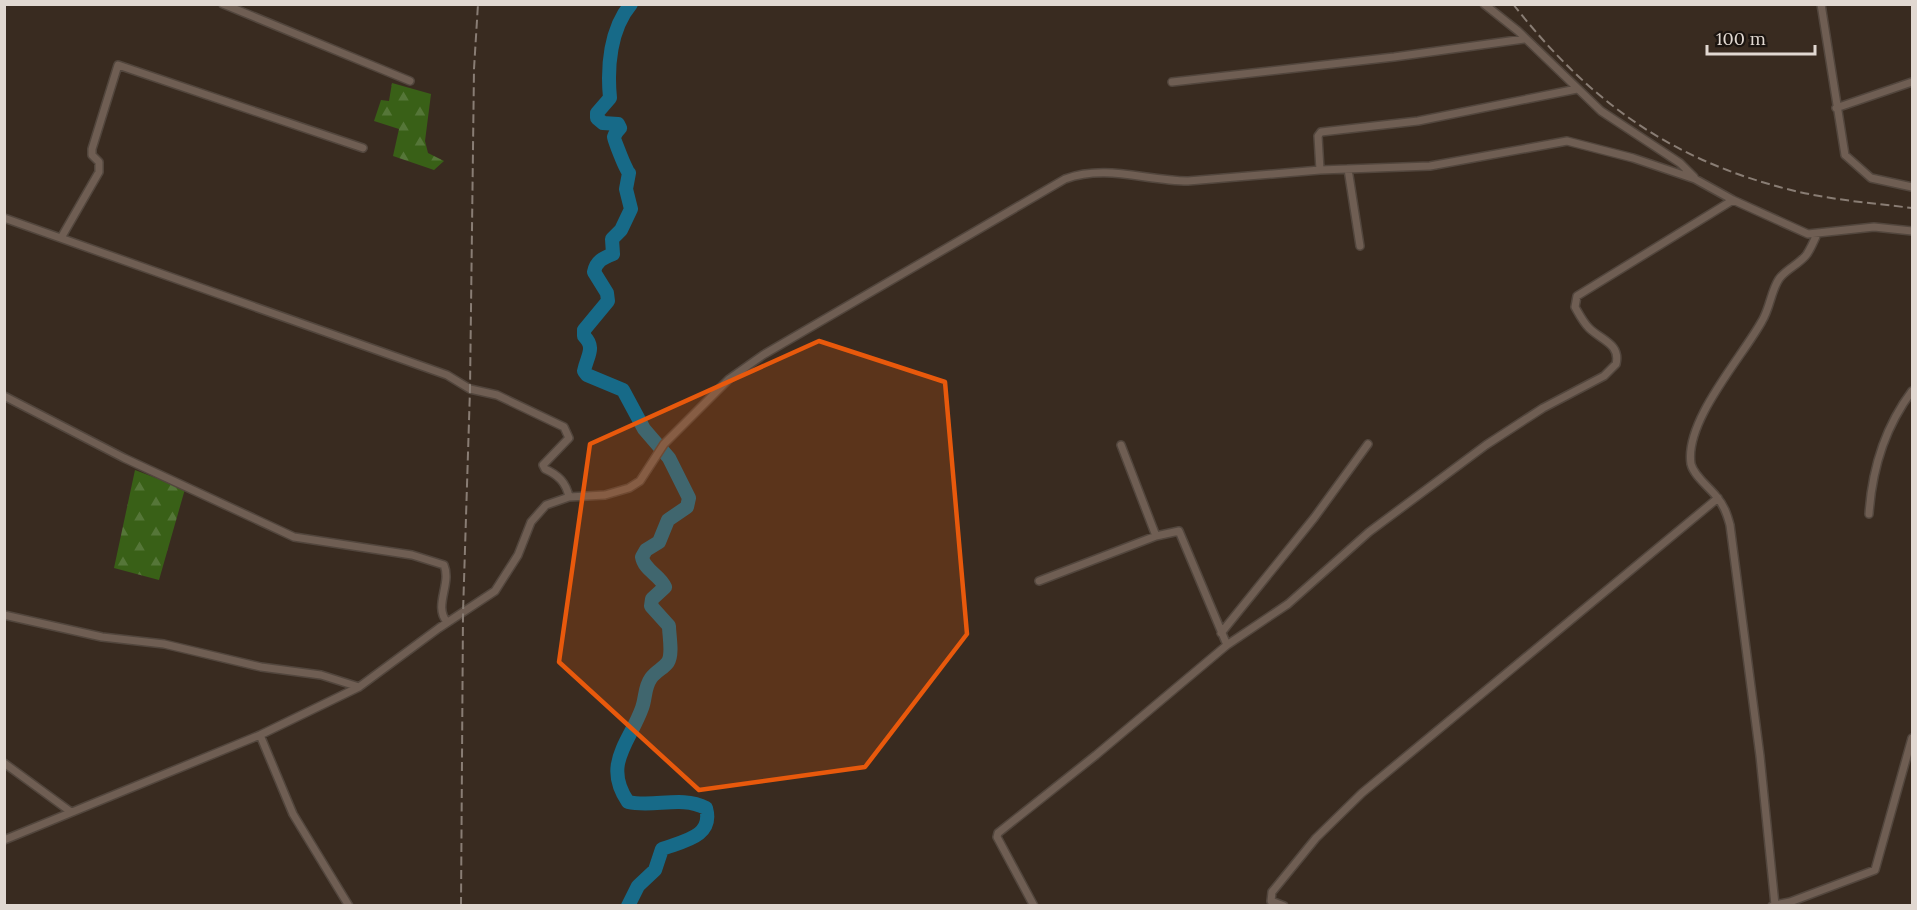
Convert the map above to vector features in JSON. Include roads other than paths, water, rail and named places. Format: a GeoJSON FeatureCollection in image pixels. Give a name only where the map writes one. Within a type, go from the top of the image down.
{"type":"FeatureCollection","features":[{"type":"Feature","properties":{"kind":"street"},"geometry":{"type":"LineString","coordinates":[[223,4],[410,81]]}},
{"type":"Feature","properties":{"kind":"street"},"geometry":{"type":"LineString","coordinates":[[1484,4],[1601,111],[1680,163],[1695,179]]}},
{"type":"Feature","properties":{"kind":"street"},"geometry":{"type":"LineString","coordinates":[[1821,4],[1845,155],[1870,178],[1912,187]]}},
{"type":"Feature","properties":{"kind":"street"},"geometry":{"type":"LineString","coordinates":[[1172,82],[1394,57],[1524,39]]}},
{"type":"Feature","properties":{"kind":"street"},"geometry":{"type":"LineString","coordinates":[[61,238],[99,172],[99,162],[92,155],[92,149],[118,65],[363,148]]}},
{"type":"Feature","properties":{"kind":"street"},"geometry":{"type":"LineString","coordinates":[[1836,108],[1912,82]]}},
{"type":"Feature","properties":{"kind":"street"},"geometry":{"type":"LineString","coordinates":[[1320,170],[1318,136],[1321,132],[1418,121],[1576,89]]}},
{"type":"Feature","properties":{"kind":"street"},"geometry":{"type":"LineString","coordinates":[[4,840],[260,735],[359,687],[447,622],[495,591],[518,555],[531,522],[546,505],[569,497],[621,493],[640,481],[664,444],[708,397],[763,355],[1065,179],[1080,173],[1119,172],[1166,181],[1188,181],[1320,170],[1430,166],[1567,141],[1634,158],[1695,179],[1733,200],[1808,234],[1874,228],[1912,231]]}},
{"type":"Feature","properties":{"kind":"street"},"geometry":{"type":"LineString","coordinates":[[1348,169],[1360,246]]}},
{"type":"Feature","properties":{"kind":"street"},"geometry":{"type":"LineString","coordinates":[[1034,906],[998,837],[998,832],[1096,755],[1227,645],[1288,604],[1369,532],[1486,445],[1543,408],[1604,376],[1616,364],[1617,352],[1612,345],[1588,327],[1575,307],[1577,296],[1733,200]]}},
{"type":"Feature","properties":{"kind":"street"},"geometry":{"type":"LineString","coordinates":[[4,218],[447,375],[470,389],[497,395],[544,415],[564,427],[568,438],[543,465],[564,483],[569,497]]}},
{"type":"Feature","properties":{"kind":"street"},"geometry":{"type":"LineString","coordinates":[[1817,234],[1806,256],[1775,285],[1768,310],[1761,324],[1722,381],[1698,428],[1694,441],[1692,466],[1718,498],[1730,525],[1758,746],[1774,905],[1791,902],[1875,870],[1912,738]]}},
{"type":"Feature","properties":{"kind":"street"},"geometry":{"type":"LineString","coordinates":[[1869,514],[1871,487],[1888,431],[1899,409],[1912,391]]}},
{"type":"Feature","properties":{"kind":"street"},"geometry":{"type":"LineString","coordinates":[[4,396],[124,458],[294,537],[412,555],[444,565],[447,583],[441,610],[447,622]]}},
{"type":"Feature","properties":{"kind":"street"},"geometry":{"type":"LineString","coordinates":[[1221,633],[1314,518],[1368,444]]}},
{"type":"Feature","properties":{"kind":"street"},"geometry":{"type":"LineString","coordinates":[[1121,445],[1156,536]]}},
{"type":"Feature","properties":{"kind":"street"},"geometry":{"type":"LineString","coordinates":[[1284,906],[1271,901],[1272,892],[1316,838],[1362,793],[1718,498]]}},
{"type":"Feature","properties":{"kind":"street"},"geometry":{"type":"LineString","coordinates":[[1039,582],[1175,530],[1182,533],[1227,645]]}},
{"type":"Feature","properties":{"kind":"street"},"geometry":{"type":"LineString","coordinates":[[4,615],[102,638],[164,644],[261,667],[328,677],[359,687]]}},
{"type":"Feature","properties":{"kind":"street"},"geometry":{"type":"LineString","coordinates":[[260,735],[293,814],[349,906]]}},
{"type":"Feature","properties":{"kind":"street"},"geometry":{"type":"LineString","coordinates":[[4,763],[71,812]]}},
{"type":"Feature","properties":{"kind":"waterway"},"geometry":{"type":"LineString","coordinates":[[628,906],[638,886],[655,870],[662,849],[701,832],[707,818],[706,808],[697,804],[628,802],[618,776],[621,754],[642,708],[646,689],[653,676],[668,662],[670,654],[669,626],[651,606],[652,599],[665,587],[643,562],[642,557],[646,550],[659,542],[668,520],[687,507],[689,498],[669,458],[644,429],[623,390],[587,375],[584,371],[590,352],[584,330],[608,301],[607,293],[594,272],[595,268],[600,260],[613,254],[612,239],[621,230],[631,209],[626,189],[629,173],[614,137],[620,128],[618,124],[603,123],[597,118],[597,113],[610,98],[609,74],[614,37],[618,25],[631,4]]}},
{"type":"Feature","properties":{"kind":"railway"},"geometry":{"type":"LineString","coordinates":[[461,906],[463,613],[470,389],[474,69],[478,4]]}},
{"type":"Feature","properties":{"kind":"railway"},"geometry":{"type":"LineString","coordinates":[[1513,4],[1571,70],[1602,98],[1670,144],[1707,162],[1791,190],[1836,199],[1912,208]]}}]}
